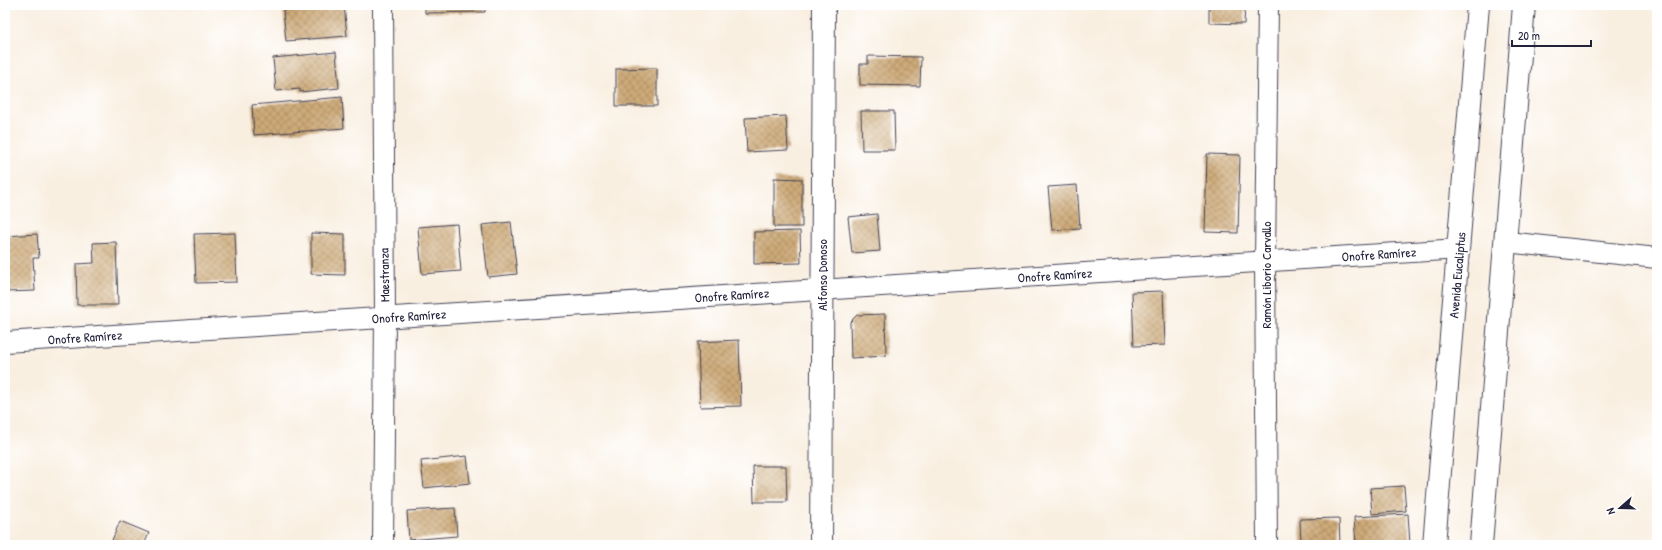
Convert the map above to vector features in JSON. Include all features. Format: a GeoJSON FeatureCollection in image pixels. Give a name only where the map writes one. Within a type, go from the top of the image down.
{"type":"FeatureCollection","features":[{"type":"Feature","properties":{"kind":"main road","name":"Alfonso Donoso"},"geometry":{"type":"LineString","coordinates":[[821,545],[824,5]]}},
{"type":"Feature","properties":{"kind":"main road","name":"Avenida Eucaliptus"},"geometry":{"type":"LineString","coordinates":[[1434,545],[1478,5]]}},
{"type":"Feature","properties":{"kind":"main road"},"geometry":{"type":"LineString","coordinates":[[1481,545],[1524,5]]}},
{"type":"Feature","properties":{"kind":"street","name":"Maestranza"},"geometry":{"type":"LineString","coordinates":[[383,5],[385,318],[383,545]]}},
{"type":"Feature","properties":{"kind":"street","name":"Ramón Liborio Carvallo"},"geometry":{"type":"LineString","coordinates":[[1267,545],[1266,261],[1268,5]]}},
{"type":"Feature","properties":{"kind":"street"},"geometry":{"type":"LineString","coordinates":[[1506,242],[1657,258]]}},
{"type":"Feature","properties":{"kind":"street","name":"Onofre Ramírez"},"geometry":{"type":"LineString","coordinates":[[5,342],[1459,249]]}},
{"type":"Feature","properties":{"kind":"building"},"geometry":{"type":"Polygon","coordinates":[[[344,5],[347,36],[286,41],[283,10],[344,5]]]}},
{"type":"Feature","properties":{"kind":"building"},"geometry":{"type":"Polygon","coordinates":[[[425,5],[485,5],[485,12],[425,13],[425,5]]]}},
{"type":"Feature","properties":{"kind":"building"},"geometry":{"type":"Polygon","coordinates":[[[1209,5],[1245,5],[1244,24],[1209,23],[1209,5]]]}},
{"type":"Feature","properties":{"kind":"building"},"geometry":{"type":"Polygon","coordinates":[[[336,52],[339,88],[300,92],[300,89],[276,91],[273,58],[336,52]]]}},
{"type":"Feature","properties":{"kind":"building"},"geometry":{"type":"Polygon","coordinates":[[[868,56],[921,57],[920,86],[860,85],[860,64],[868,64],[868,56]]]}},
{"type":"Feature","properties":{"kind":"building"},"geometry":{"type":"Polygon","coordinates":[[[657,68],[657,106],[616,106],[616,69],[657,68]]]}},
{"type":"Feature","properties":{"kind":"building"},"geometry":{"type":"Polygon","coordinates":[[[342,97],[344,128],[254,135],[252,105],[342,97]]]}},
{"type":"Feature","properties":{"kind":"building"},"geometry":{"type":"Polygon","coordinates":[[[861,111],[894,111],[895,150],[862,150],[861,111]]]}},
{"type":"Feature","properties":{"kind":"building"},"geometry":{"type":"Polygon","coordinates":[[[786,116],[788,150],[747,152],[745,118],[786,116]]]}},
{"type":"Feature","properties":{"kind":"building"},"geometry":{"type":"Polygon","coordinates":[[[1207,154],[1240,155],[1238,233],[1205,232],[1207,154]]]}},
{"type":"Feature","properties":{"kind":"building"},"geometry":{"type":"Polygon","coordinates":[[[774,178],[802,179],[802,227],[774,227],[774,178]]]}},
{"type":"Feature","properties":{"kind":"building"},"geometry":{"type":"Polygon","coordinates":[[[1077,185],[1080,228],[1052,230],[1048,187],[1077,185]]]}},
{"type":"Feature","properties":{"kind":"building"},"geometry":{"type":"Polygon","coordinates":[[[877,214],[880,251],[852,253],[848,217],[877,214]]]}},
{"type":"Feature","properties":{"kind":"building"},"geometry":{"type":"Polygon","coordinates":[[[511,222],[517,274],[488,277],[482,225],[511,222]]]}},
{"type":"Feature","properties":{"kind":"building"},"geometry":{"type":"Polygon","coordinates":[[[457,224],[461,271],[422,274],[418,227],[457,224]]]}},
{"type":"Feature","properties":{"kind":"building"},"geometry":{"type":"Polygon","coordinates":[[[800,231],[801,263],[754,264],[754,232],[800,231]]]}},
{"type":"Feature","properties":{"kind":"building"},"geometry":{"type":"Polygon","coordinates":[[[235,233],[237,282],[196,283],[194,234],[235,233]]]}},
{"type":"Feature","properties":{"kind":"building"},"geometry":{"type":"Polygon","coordinates":[[[311,233],[345,234],[345,275],[311,274],[311,233]]]}},
{"type":"Feature","properties":{"kind":"building"},"geometry":{"type":"Polygon","coordinates":[[[37,234],[39,258],[33,258],[35,291],[5,292],[5,236],[37,234]]]}},
{"type":"Feature","properties":{"kind":"building"},"geometry":{"type":"Polygon","coordinates":[[[116,242],[118,305],[77,305],[76,264],[94,263],[93,243],[116,242]]]}},
{"type":"Feature","properties":{"kind":"building"},"geometry":{"type":"Polygon","coordinates":[[[1163,291],[1165,345],[1134,346],[1132,292],[1163,291]]]}},
{"type":"Feature","properties":{"kind":"building"},"geometry":{"type":"Polygon","coordinates":[[[885,314],[886,356],[851,358],[850,322],[857,315],[885,314]]]}},
{"type":"Feature","properties":{"kind":"building"},"geometry":{"type":"Polygon","coordinates":[[[739,340],[741,406],[700,407],[698,342],[739,340]]]}},
{"type":"Feature","properties":{"kind":"building"},"geometry":{"type":"Polygon","coordinates":[[[467,456],[470,483],[424,488],[421,461],[467,456]]]}},
{"type":"Feature","properties":{"kind":"building"},"geometry":{"type":"Polygon","coordinates":[[[753,466],[786,466],[787,502],[754,502],[753,466]]]}},
{"type":"Feature","properties":{"kind":"building"},"geometry":{"type":"Polygon","coordinates":[[[1404,486],[1406,511],[1372,514],[1370,488],[1404,486]]]}},
{"type":"Feature","properties":{"kind":"building"},"geometry":{"type":"Polygon","coordinates":[[[455,508],[457,536],[409,540],[407,511],[455,508]]]}},
{"type":"Feature","properties":{"kind":"building"},"geometry":{"type":"Polygon","coordinates":[[[1408,514],[1410,545],[1356,545],[1354,517],[1408,514]]]}},
{"type":"Feature","properties":{"kind":"building"},"geometry":{"type":"Polygon","coordinates":[[[1339,518],[1340,545],[1301,545],[1300,519],[1339,518]]]}},
{"type":"Feature","properties":{"kind":"building"},"geometry":{"type":"Polygon","coordinates":[[[120,521],[149,533],[144,545],[110,545],[120,521]]]}}]}
